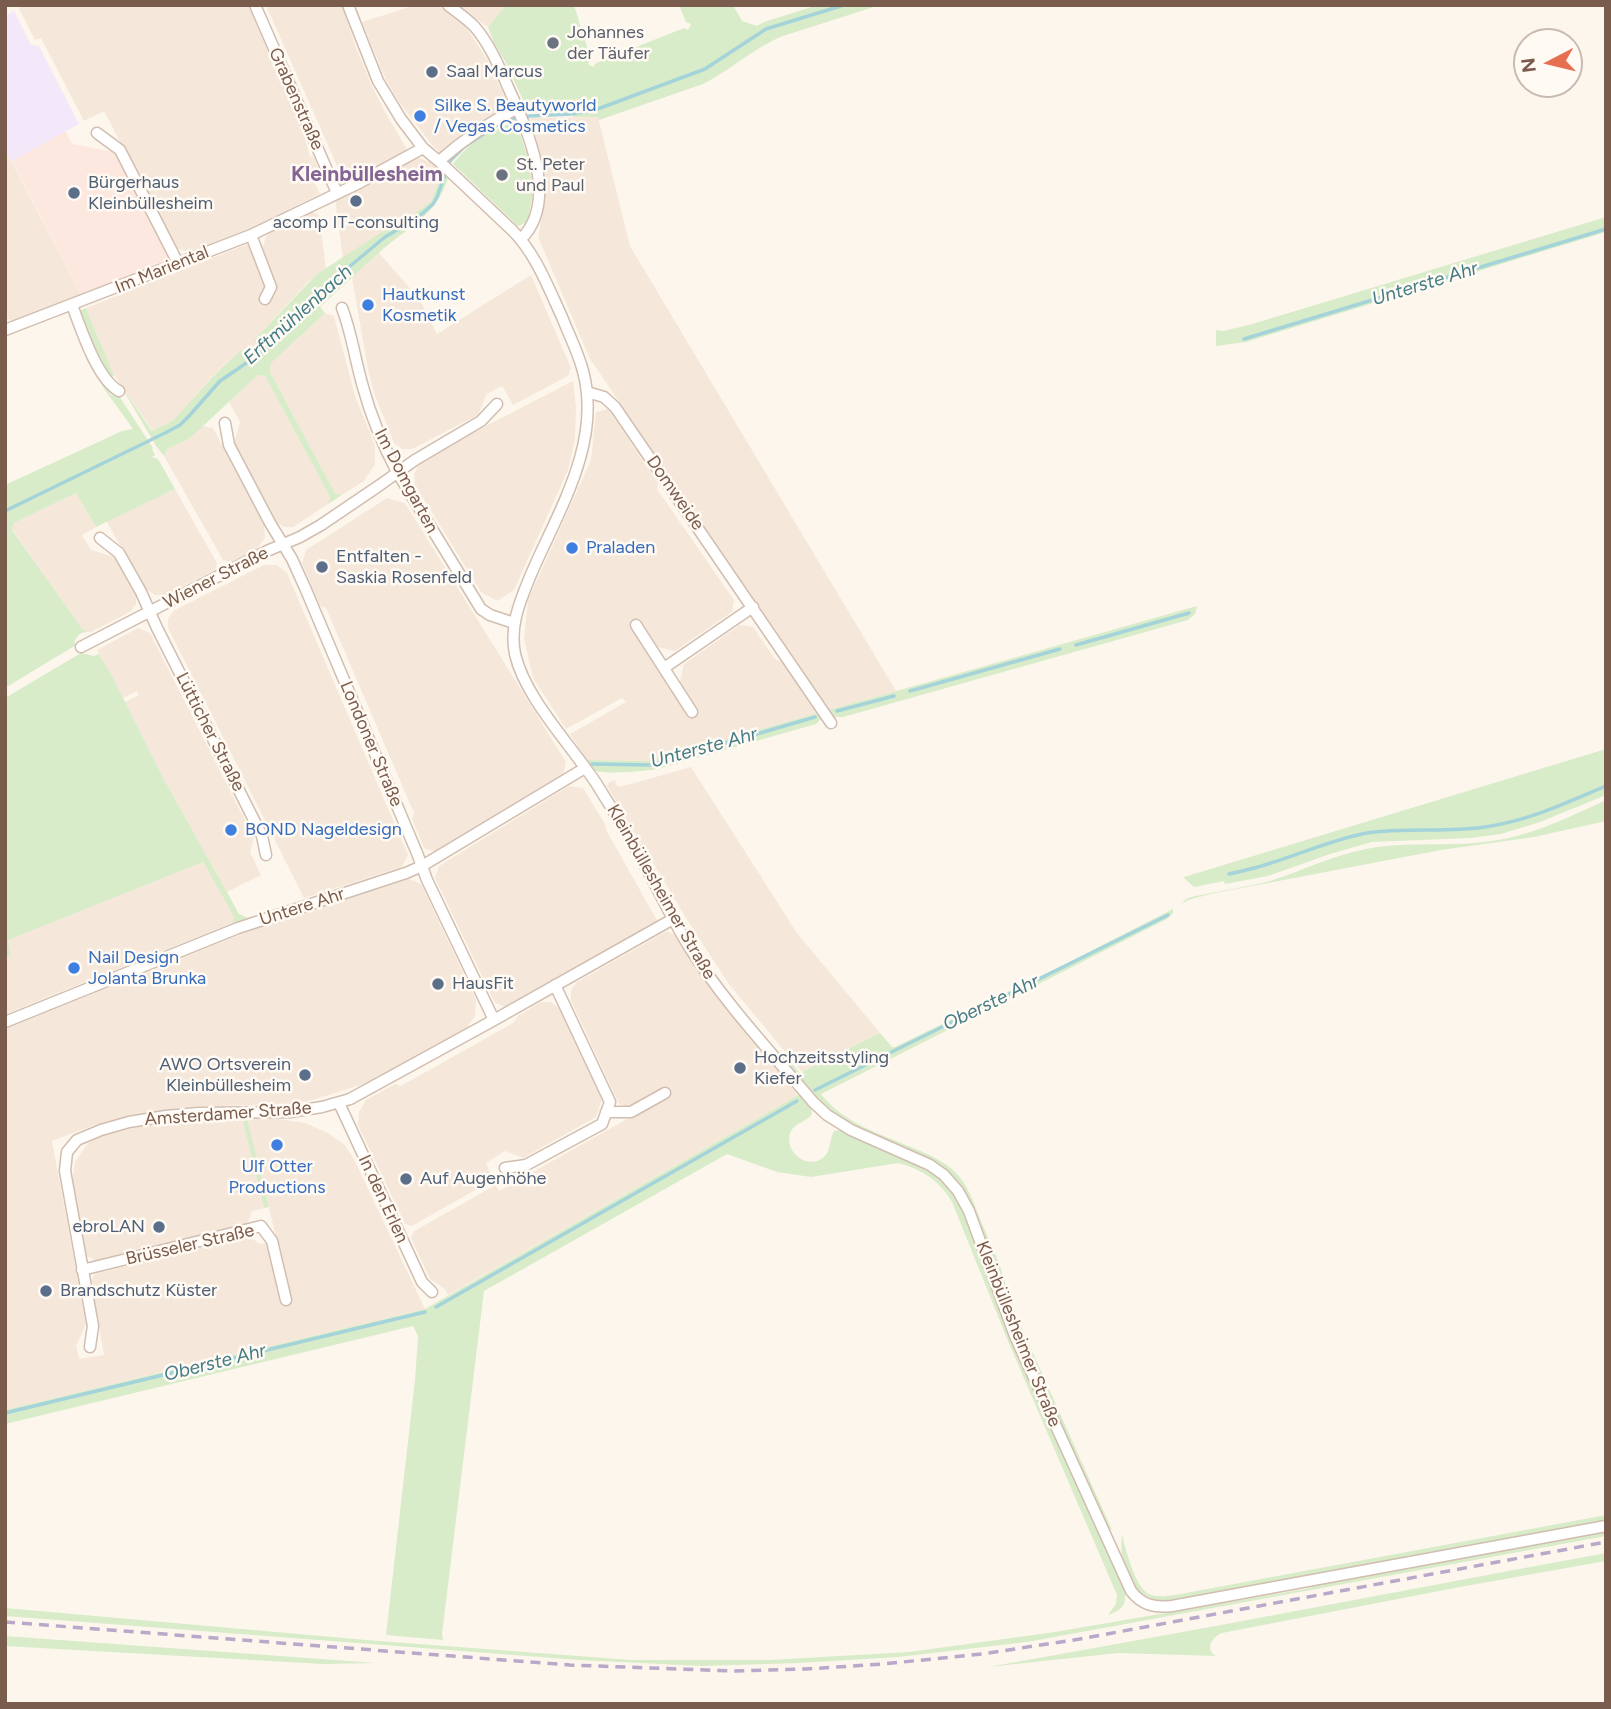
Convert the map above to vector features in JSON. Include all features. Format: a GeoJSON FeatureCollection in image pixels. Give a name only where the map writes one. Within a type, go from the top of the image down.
{"type":"FeatureCollection","features":[{"type":"Feature","properties":{"kind":"street","name":"Grabenstraße"},"geometry":{"type":"LineString","coordinates":[[255,5],[337,193]]}},
{"type":"Feature","properties":{"kind":"street","name":"Kleinbüllesheimer Straße"},"geometry":{"type":"LineString","coordinates":[[348,5],[370,62],[389,101],[423,148],[521,239],[546,283],[583,372],[587,393],[586,427],[578,465],[522,596],[514,622],[514,649],[523,678],[631,840],[686,942],[716,986],[820,1109],[851,1130],[930,1165],[944,1175],[958,1191],[969,1211],[1015,1335],[1131,1591],[1142,1602],[1155,1607],[1172,1606],[1606,1526]]}},
{"type":"Feature","properties":{"kind":"street"},"geometry":{"type":"LineString","coordinates":[[448,5],[465,18],[484,39],[521,114],[536,162],[540,194],[534,223],[521,239]]}},
{"type":"Feature","properties":{"kind":"street"},"geometry":{"type":"LineString","coordinates":[[445,166],[488,124],[521,114]]}},
{"type":"Feature","properties":{"kind":"street"},"geometry":{"type":"LineString","coordinates":[[97,133],[120,150],[178,263]]}},
{"type":"Feature","properties":{"kind":"street","name":"Im Mariental"},"geometry":{"type":"LineString","coordinates":[[5,330],[251,235],[373,176],[423,148]]}},
{"type":"Feature","properties":{"kind":"street"},"geometry":{"type":"LineString","coordinates":[[251,235],[271,287],[265,299]]}},
{"type":"Feature","properties":{"kind":"street"},"geometry":{"type":"LineString","coordinates":[[72,305],[100,372],[112,388],[119,391]]}},
{"type":"Feature","properties":{"kind":"street","name":"Im Domgarten"},"geometry":{"type":"LineString","coordinates":[[342,308],[368,404],[397,472],[481,609],[489,615],[514,622]]}},
{"type":"Feature","properties":{"kind":"street","name":"Domweide"},"geometry":{"type":"LineString","coordinates":[[587,393],[604,397],[615,407],[831,723]]}},
{"type":"Feature","properties":{"kind":"street","name":"Wiener Straße"},"geometry":{"type":"LineString","coordinates":[[81,647],[321,525],[446,440],[481,421],[498,404]]}},
{"type":"Feature","properties":{"kind":"street","name":"Wiener Straße"},"geometry":{"type":"LineString","coordinates":[[225,423],[229,445],[283,545]]}},
{"type":"Feature","properties":{"kind":"street","name":"Wiener Straße"},"geometry":{"type":"LineString","coordinates":[[100,538],[119,553],[149,612]]}},
{"type":"Feature","properties":{"kind":"street","name":"Londoner Straße"},"geometry":{"type":"LineString","coordinates":[[283,545],[306,590],[422,866],[494,1020]]}},
{"type":"Feature","properties":{"kind":"street"},"geometry":{"type":"LineString","coordinates":[[664,668],[753,607]]}},
{"type":"Feature","properties":{"kind":"street","name":"Lütticher Straße"},"geometry":{"type":"LineString","coordinates":[[149,612],[261,836],[266,855]]}},
{"type":"Feature","properties":{"kind":"street"},"geometry":{"type":"LineString","coordinates":[[636,625],[692,712]]}},
{"type":"Feature","properties":{"kind":"street","name":"Untere Ahr"},"geometry":{"type":"LineString","coordinates":[[5,1022],[238,928],[422,866],[585,768]]}},
{"type":"Feature","properties":{"kind":"street","name":"Amsterdamer Straße"},"geometry":{"type":"LineString","coordinates":[[90,1347],[93,1326],[65,1171],[67,1152],[77,1140],[129,1122],[166,1116],[290,1112],[339,1103],[364,1093],[673,919]]}},
{"type":"Feature","properties":{"kind":"street"},"geometry":{"type":"LineString","coordinates":[[505,1168],[526,1165],[602,1124],[610,1102],[555,985]]}},
{"type":"Feature","properties":{"kind":"street"},"geometry":{"type":"LineString","coordinates":[[606,1112],[631,1112],[665,1093]]}},
{"type":"Feature","properties":{"kind":"street","name":"In den Erlen"},"geometry":{"type":"LineString","coordinates":[[339,1103],[422,1282],[432,1292]]}},
{"type":"Feature","properties":{"kind":"street","name":"Brüsseler Straße"},"geometry":{"type":"LineString","coordinates":[[82,1270],[261,1226],[272,1241],[286,1300]]}},
{"type":"Feature","properties":{"kind":"shaded area"},"geometry":{"type":"Polygon","coordinates":[[[248,5],[304,135],[310,157],[313,156],[323,178],[314,182],[320,194],[251,228],[188,252],[176,248],[104,111],[84,121],[41,38],[35,40],[18,7],[248,5]]]}},
{"type":"Feature","properties":{"kind":"shaded area"},"geometry":{"type":"Polygon","coordinates":[[[266,5],[342,5],[371,84],[408,151],[353,182],[342,177],[266,5]]]}},
{"type":"Feature","properties":{"kind":"shaded area"},"geometry":{"type":"Polygon","coordinates":[[[416,5],[438,5],[466,27],[488,61],[510,108],[493,116],[441,153],[399,102],[386,80],[362,22],[416,5]]]}},
{"type":"Feature","properties":{"kind":"shaded area"},"geometry":{"type":"Polygon","coordinates":[[[457,5],[506,5],[488,27],[457,5]]]}},
{"type":"Feature","properties":{"kind":"shaded area"},"geometry":{"type":"Polygon","coordinates":[[[14,11],[31,45],[39,46],[79,124],[12,161],[5,149],[5,16],[14,11]]]}},
{"type":"Feature","properties":{"kind":"shaded area"},"geometry":{"type":"Polygon","coordinates":[[[598,117],[630,246],[896,691],[830,710],[590,359],[538,237],[545,182],[544,168],[530,118],[598,117]]]}},
{"type":"Feature","properties":{"kind":"shaded area"},"geometry":{"type":"Polygon","coordinates":[[[66,131],[72,144],[115,152],[169,255],[167,260],[81,295],[12,161],[66,131]]]}},
{"type":"Feature","properties":{"kind":"shaded area"},"geometry":{"type":"Polygon","coordinates":[[[5,149],[81,295],[16,322],[5,318],[5,149]]]}},
{"type":"Feature","properties":{"kind":"shaded area"},"geometry":{"type":"Polygon","coordinates":[[[419,158],[432,163],[442,172],[431,201],[343,259],[335,199],[395,167],[419,158]]]}},
{"type":"Feature","properties":{"kind":"shaded area"},"geometry":{"type":"Polygon","coordinates":[[[312,212],[319,215],[326,268],[308,282],[254,340],[259,347],[249,356],[243,350],[222,366],[172,421],[153,431],[112,372],[86,308],[248,244],[265,287],[261,296],[270,303],[277,288],[262,249],[267,234],[312,212]]]}},
{"type":"Feature","properties":{"kind":"shaded area"},"geometry":{"type":"Polygon","coordinates":[[[379,253],[417,294],[437,334],[531,275],[571,368],[568,376],[513,405],[502,386],[487,394],[478,415],[412,449],[402,449],[394,443],[374,393],[352,278],[379,253]]]}},
{"type":"Feature","properties":{"kind":"shaded area"},"geometry":{"type":"Polygon","coordinates":[[[325,313],[334,316],[355,396],[375,445],[375,464],[364,481],[342,495],[335,493],[270,372],[271,362],[325,313]]]}},
{"type":"Feature","properties":{"kind":"shaded area"},"geometry":{"type":"Polygon","coordinates":[[[258,375],[265,376],[330,497],[328,504],[293,527],[284,527],[276,522],[234,443],[240,422],[229,402],[258,375]]]}},
{"type":"Feature","properties":{"kind":"shaded area"},"geometry":{"type":"Polygon","coordinates":[[[573,381],[576,407],[575,439],[568,470],[514,590],[497,601],[481,592],[415,485],[414,474],[419,465],[449,445],[573,381]]]}},
{"type":"Feature","properties":{"kind":"shaded area"},"geometry":{"type":"Polygon","coordinates":[[[608,409],[658,483],[657,489],[734,600],[732,612],[675,651],[658,647],[639,619],[629,625],[689,718],[699,712],[680,682],[684,664],[740,625],[753,627],[775,659],[782,662],[817,714],[647,761],[586,760],[570,734],[626,702],[622,698],[566,729],[533,678],[524,639],[528,600],[591,460],[596,412],[608,409]]]}},
{"type":"Feature","properties":{"kind":"shaded area"},"geometry":{"type":"Polygon","coordinates":[[[202,426],[213,428],[264,525],[265,538],[257,549],[231,562],[223,560],[164,456],[167,449],[189,439],[202,426]]]}},
{"type":"Feature","properties":{"kind":"shaded area"},"geometry":{"type":"Polygon","coordinates":[[[175,489],[217,563],[215,570],[166,595],[155,595],[146,589],[106,521],[175,489]]]}},
{"type":"Feature","properties":{"kind":"shaded area"},"geometry":{"type":"Polygon","coordinates":[[[76,493],[96,527],[82,535],[91,550],[114,557],[136,593],[136,604],[130,612],[91,632],[83,631],[12,529],[14,523],[76,493]]]}},
{"type":"Feature","properties":{"kind":"shaded area"},"geometry":{"type":"Polygon","coordinates":[[[387,498],[405,503],[566,762],[563,774],[435,852],[424,848],[412,819],[414,813],[326,608],[320,606],[302,563],[306,550],[387,498]]]}},
{"type":"Feature","properties":{"kind":"shaded area"},"geometry":{"type":"Polygon","coordinates":[[[264,565],[277,565],[287,573],[408,855],[402,867],[304,898],[168,628],[168,618],[175,610],[264,565]]]}},
{"type":"Feature","properties":{"kind":"shaded area"},"geometry":{"type":"Polygon","coordinates":[[[138,628],[150,633],[254,838],[250,852],[261,875],[227,892],[166,783],[125,702],[139,695],[137,691],[123,698],[97,650],[138,628]]]}},
{"type":"Feature","properties":{"kind":"shaded area"},"geometry":{"type":"Polygon","coordinates":[[[691,767],[797,933],[880,1033],[802,1072],[728,983],[607,786],[615,780],[620,787],[691,767]]]}},
{"type":"Feature","properties":{"kind":"shaded area"},"geometry":{"type":"Polygon","coordinates":[[[569,786],[583,788],[658,922],[506,1007],[495,1003],[435,878],[439,866],[569,786]]]}},
{"type":"Feature","properties":{"kind":"shaded area"},"geometry":{"type":"Polygon","coordinates":[[[203,862],[234,917],[232,923],[5,1014],[5,957],[11,954],[8,940],[203,862]]]}},
{"type":"Feature","properties":{"kind":"shaded area"},"geometry":{"type":"Polygon","coordinates":[[[409,879],[421,884],[476,1000],[475,1016],[466,1029],[376,1080],[313,1100],[292,1104],[185,1107],[140,1114],[92,1126],[52,1141],[86,1324],[76,1346],[79,1359],[104,1355],[91,1281],[95,1274],[248,1236],[260,1244],[267,1243],[282,1306],[292,1303],[247,1118],[305,1123],[326,1132],[345,1145],[425,1309],[5,1410],[5,1029],[252,930],[409,879]]]}},
{"type":"Feature","properties":{"kind":"shaded area"},"geometry":{"type":"Polygon","coordinates":[[[667,931],[677,935],[716,994],[798,1095],[448,1295],[445,1289],[430,1279],[411,1238],[414,1231],[496,1185],[499,1191],[670,1095],[665,1087],[629,1107],[619,1104],[571,1001],[571,990],[577,982],[667,931]]]}},
{"type":"Feature","properties":{"kind":"shaded area"},"geometry":{"type":"Polygon","coordinates":[[[541,1002],[551,1002],[559,1008],[602,1099],[596,1117],[523,1158],[505,1151],[486,1163],[493,1180],[412,1226],[405,1224],[358,1125],[359,1112],[366,1100],[395,1084],[401,1086],[513,1023],[518,1016],[541,1002]]]}},
{"type":"Feature","properties":{"kind":"shaded area"},"geometry":{"type":"Polygon","coordinates":[[[242,1118],[264,1208],[252,1211],[247,1225],[96,1261],[86,1257],[72,1180],[75,1162],[88,1143],[100,1136],[164,1122],[242,1118]]]}},
{"type":"Feature","properties":{"kind":"green space"},"geometry":{"type":"Polygon","coordinates":[[[506,5],[574,5],[591,60],[588,64],[593,67],[596,63],[684,28],[688,30],[691,24],[686,22],[679,5],[733,5],[742,21],[757,26],[818,5],[880,5],[780,37],[703,84],[599,120],[598,117],[573,117],[572,111],[529,113],[488,27],[506,5]]]}},
{"type":"Feature","properties":{"kind":"green space"},"geometry":{"type":"Polygon","coordinates":[[[516,122],[527,155],[533,191],[528,222],[518,226],[453,164],[481,138],[516,122]]]}},
{"type":"Feature","properties":{"kind":"green space"},"geometry":{"type":"Polygon","coordinates":[[[442,172],[448,178],[429,212],[320,307],[325,313],[271,363],[270,372],[335,493],[342,495],[328,504],[330,497],[265,376],[258,375],[189,439],[167,449],[164,456],[118,381],[152,431],[172,421],[222,367],[243,349],[249,356],[259,347],[254,340],[317,274],[431,201],[442,172]]]}},
{"type":"Feature","properties":{"kind":"green space"},"geometry":{"type":"Polygon","coordinates":[[[1606,217],[1606,232],[1246,342],[1216,346],[1216,330],[1249,325],[1606,217]]]}},
{"type":"Feature","properties":{"kind":"green space"},"geometry":{"type":"Polygon","coordinates":[[[86,308],[114,376],[110,377],[105,371],[87,335],[81,310],[86,308]]]}},
{"type":"Feature","properties":{"kind":"green space"},"geometry":{"type":"Polygon","coordinates":[[[97,377],[111,395],[119,396],[153,448],[155,455],[152,457],[158,459],[175,489],[96,527],[76,493],[14,523],[12,530],[83,630],[88,632],[78,636],[74,642],[76,645],[5,688],[5,485],[122,431],[133,429],[97,377]]]}},
{"type":"Feature","properties":{"kind":"green space"},"geometry":{"type":"Polygon","coordinates":[[[1197,606],[1195,614],[1188,620],[843,717],[834,717],[829,710],[1197,606]]]}},
{"type":"Feature","properties":{"kind":"green space"},"geometry":{"type":"Polygon","coordinates":[[[81,653],[94,656],[99,654],[166,783],[239,914],[248,918],[232,923],[234,917],[203,862],[8,940],[11,955],[5,957],[5,698],[81,653]]]}},
{"type":"Feature","properties":{"kind":"green space"},"geometry":{"type":"Polygon","coordinates":[[[819,713],[820,720],[816,724],[658,769],[605,772],[593,770],[586,760],[647,761],[819,713]]]}},
{"type":"Feature","properties":{"kind":"green space"},"geometry":{"type":"Polygon","coordinates":[[[1606,749],[1606,795],[1540,822],[1501,834],[1372,842],[1268,876],[1225,884],[1224,881],[1194,887],[1184,878],[1184,877],[1606,749]]]}},
{"type":"Feature","properties":{"kind":"green space"},"geometry":{"type":"Polygon","coordinates":[[[1606,800],[1606,821],[1534,837],[1441,850],[1210,894],[1182,904],[1191,897],[1270,881],[1366,849],[1500,840],[1546,826],[1606,800]]]}},
{"type":"Feature","properties":{"kind":"green space"},"geometry":{"type":"Polygon","coordinates":[[[1173,909],[1167,919],[821,1094],[851,1120],[941,1161],[964,1183],[999,1263],[1016,1315],[1112,1530],[1107,1528],[1020,1334],[966,1193],[957,1181],[934,1161],[836,1115],[814,1096],[788,1063],[790,1061],[803,1077],[805,1075],[802,1072],[880,1033],[895,1047],[1173,909]]]}},
{"type":"Feature","properties":{"kind":"green space"},"geometry":{"type":"Polygon","coordinates":[[[800,1094],[811,1107],[812,1114],[791,1131],[791,1147],[800,1158],[814,1162],[821,1159],[827,1153],[834,1131],[839,1130],[930,1171],[958,1201],[1012,1339],[1125,1592],[1124,1604],[1117,1611],[1108,1615],[1116,1604],[1117,1595],[1008,1341],[952,1202],[930,1177],[898,1163],[811,1177],[777,1172],[727,1154],[484,1291],[443,1640],[386,1635],[415,1380],[418,1336],[413,1326],[5,1424],[5,1410],[425,1309],[800,1094]]]}},
{"type":"Feature","properties":{"kind":"green space"},"geometry":{"type":"Polygon","coordinates":[[[242,1118],[247,1118],[269,1207],[264,1208],[242,1118]]]}},
{"type":"Feature","properties":{"kind":"green space"},"geometry":{"type":"Polygon","coordinates":[[[1606,1515],[1606,1521],[1168,1602],[1145,1595],[1130,1580],[1122,1559],[1121,1547],[1122,1535],[1131,1566],[1142,1588],[1150,1595],[1164,1596],[1606,1515]]]}},
{"type":"Feature","properties":{"kind":"green space"},"geometry":{"type":"Polygon","coordinates":[[[1606,1531],[1606,1536],[1027,1642],[898,1657],[799,1663],[702,1666],[579,1660],[5,1616],[5,1608],[631,1660],[770,1660],[909,1652],[1055,1632],[1305,1589],[1405,1567],[1606,1531]]]}},
{"type":"Feature","properties":{"kind":"green space"},"geometry":{"type":"Polygon","coordinates":[[[1606,1553],[1606,1561],[1222,1633],[1211,1643],[1210,1650],[1216,1656],[1118,1653],[988,1667],[1220,1625],[1606,1553]]]}},
{"type":"Feature","properties":{"kind":"green space"},"geometry":{"type":"Polygon","coordinates":[[[5,1636],[376,1663],[323,1664],[5,1646],[5,1636]]]}},
{"type":"Feature","properties":{"kind":"waterway","name":"Erftmühlenbach"},"geometry":{"type":"LineString","coordinates":[[5,511],[180,425],[220,381],[261,353],[278,333],[298,318],[313,296],[335,282],[385,237],[416,219],[433,204],[450,161],[464,147],[499,124],[515,118],[595,110],[705,69],[766,29],[844,5]]}},
{"type":"Feature","properties":{"kind":"waterway","name":"Unterste Ahr"},"geometry":{"type":"LineString","coordinates":[[1244,339],[1606,229]]}},
{"type":"Feature","properties":{"kind":"waterway","name":"Unterste Ahr"},"geometry":{"type":"LineString","coordinates":[[1076,645],[1189,613]]}},
{"type":"Feature","properties":{"kind":"waterway","name":"Unterste Ahr"},"geometry":{"type":"LineString","coordinates":[[910,691],[1060,649]]}},
{"type":"Feature","properties":{"kind":"waterway","name":"Unterste Ahr"},"geometry":{"type":"LineString","coordinates":[[837,711],[894,696]]}},
{"type":"Feature","properties":{"kind":"waterway","name":"Unterste Ahr"},"geometry":{"type":"LineString","coordinates":[[592,764],[650,765],[815,717]]}},
{"type":"Feature","properties":{"kind":"waterway","name":"Oberste Ahr"},"geometry":{"type":"LineString","coordinates":[[1229,874],[1367,833],[1470,829],[1501,824],[1547,811],[1606,786]]}},
{"type":"Feature","properties":{"kind":"waterway","name":"Oberste Ahr"},"geometry":{"type":"LineString","coordinates":[[815,1090],[1168,915]]}},
{"type":"Feature","properties":{"kind":"waterway","name":"Oberste Ahr"},"geometry":{"type":"LineString","coordinates":[[436,1307],[797,1101]]}},
{"type":"Feature","properties":{"kind":"waterway","name":"Oberste Ahr"},"geometry":{"type":"LineString","coordinates":[[5,1413],[425,1312]]}},
{"type":"Feature","properties":{"kind":"railway"},"geometry":{"type":"LineString","coordinates":[[5,1622],[570,1665],[732,1671],[806,1669],[982,1654],[1080,1639],[1606,1542]]}},
{"type":"Feature","properties":{"kind":"place","name":"Johannes der Täufer"},"geometry":{"type":"Point","coordinates":[553,43]}},
{"type":"Feature","properties":{"kind":"place","name":"Saal Marcus"},"geometry":{"type":"Point","coordinates":[432,72]}},
{"type":"Feature","properties":{"kind":"place","name":"Silke S. Beautyworld / Vegas Cosmetics"},"geometry":{"type":"Point","coordinates":[420,116]}},
{"type":"Feature","properties":{"kind":"place","name":"St. Peter und Paul"},"geometry":{"type":"Point","coordinates":[502,175]}},
{"type":"Feature","properties":{"kind":"place","name":"Bürgerhaus Kleinbüllesheim"},"geometry":{"type":"Point","coordinates":[74,193]}},
{"type":"Feature","properties":{"kind":"place","name":"acomp IT-consulting"},"geometry":{"type":"Point","coordinates":[356,201]}},
{"type":"Feature","properties":{"kind":"place","name":"Hautkunst Kosmetik"},"geometry":{"type":"Point","coordinates":[368,305]}},
{"type":"Feature","properties":{"kind":"place","name":"Praladen"},"geometry":{"type":"Point","coordinates":[572,548]}},
{"type":"Feature","properties":{"kind":"place","name":"Entfalten - Saskia Rosenfeld"},"geometry":{"type":"Point","coordinates":[322,567]}},
{"type":"Feature","properties":{"kind":"place","name":"BOND Nageldesign"},"geometry":{"type":"Point","coordinates":[231,830]}},
{"type":"Feature","properties":{"kind":"place","name":"Nail Design Jolanta Brunka"},"geometry":{"type":"Point","coordinates":[74,968]}},
{"type":"Feature","properties":{"kind":"place","name":"HausFit"},"geometry":{"type":"Point","coordinates":[438,984]}},
{"type":"Feature","properties":{"kind":"place","name":"Hochzeitsstyling Kiefer"},"geometry":{"type":"Point","coordinates":[740,1068]}},
{"type":"Feature","properties":{"kind":"place","name":"AWO Ortsverein Kleinbüllesheim"},"geometry":{"type":"Point","coordinates":[305,1075]}},
{"type":"Feature","properties":{"kind":"place","name":"Ulf Otter Productions"},"geometry":{"type":"Point","coordinates":[277,1145]}},
{"type":"Feature","properties":{"kind":"place","name":"Auf Augenhöhe"},"geometry":{"type":"Point","coordinates":[406,1179]}},
{"type":"Feature","properties":{"kind":"place","name":"ebroLAN"},"geometry":{"type":"Point","coordinates":[159,1227]}},
{"type":"Feature","properties":{"kind":"place","name":"Brandschutz Küster"},"geometry":{"type":"Point","coordinates":[46,1291]}},
{"type":"Feature","properties":{"kind":"district","name":"Kleinbüllesheim"},"geometry":{"type":"Point","coordinates":[367,175]}}]}
